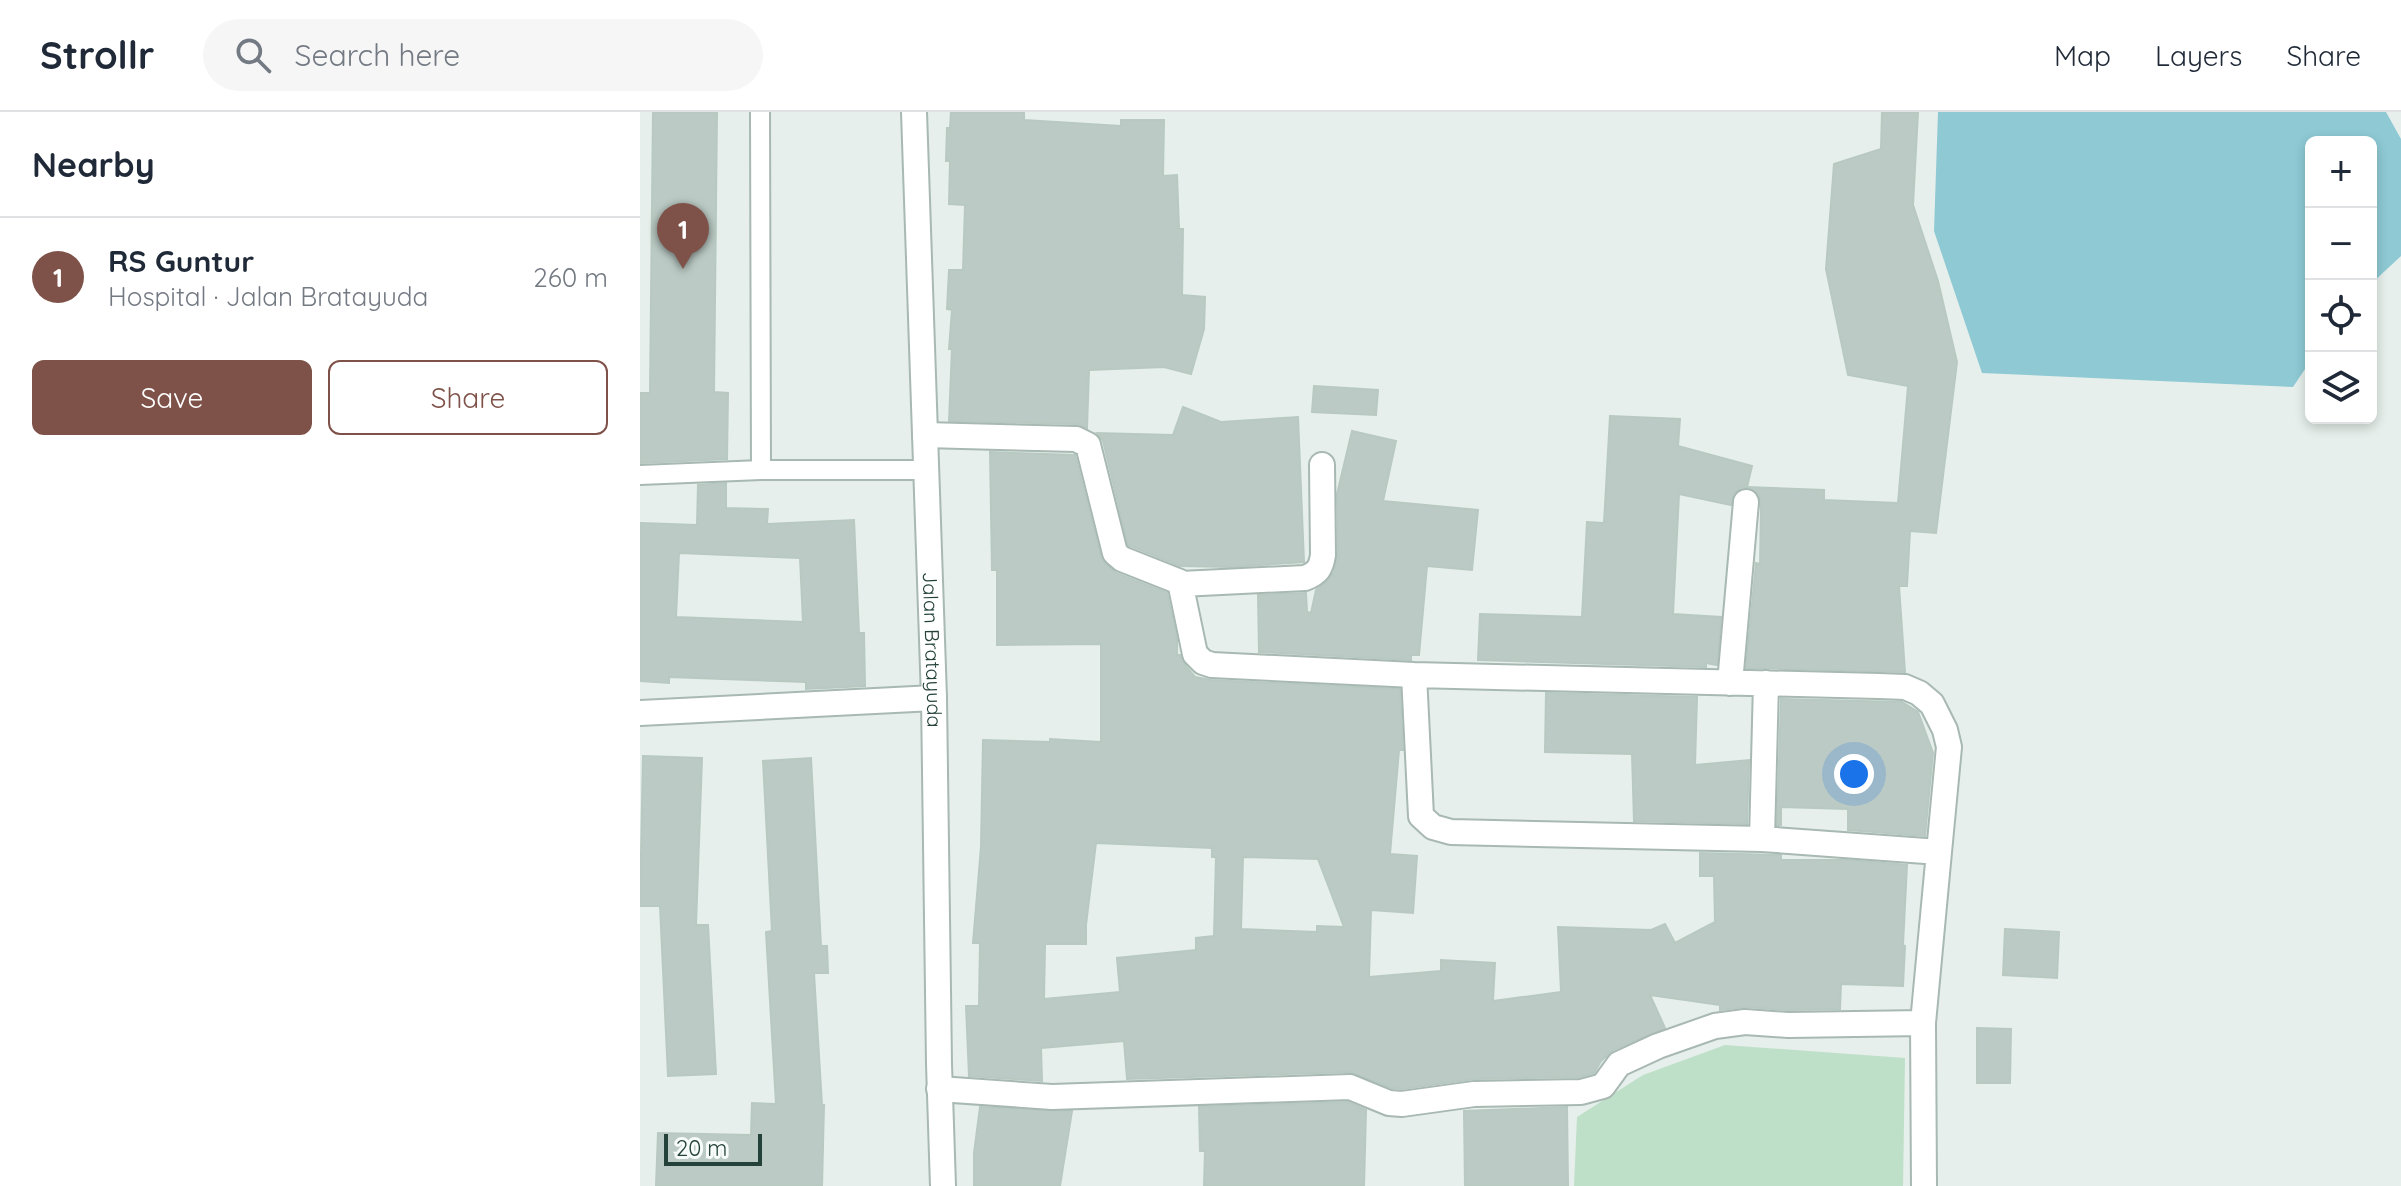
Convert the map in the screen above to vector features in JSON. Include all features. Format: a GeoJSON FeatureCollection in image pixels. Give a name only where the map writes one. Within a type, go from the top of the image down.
{"type":"FeatureCollection","features":[{"type":"Feature","properties":{"kind":"street","name":"Jalan Bratayuda"},"geometry":{"type":"LineString","coordinates":[[914,112],[934,698],[943,1186]]}},
{"type":"Feature","properties":{"kind":"street"},"geometry":{"type":"LineString","coordinates":[[925,435],[1084,441],[1088,445],[1115,553],[1122,559],[1181,584],[1195,654],[1212,665],[1414,675],[1905,687],[1919,693],[1932,704],[1945,730],[1949,747],[1923,1023],[1924,1186]]}},
{"type":"Feature","properties":{"kind":"street"},"geometry":{"type":"LineString","coordinates":[[1181,584],[1314,575],[1323,555],[1322,465]]}},
{"type":"Feature","properties":{"kind":"street"},"geometry":{"type":"LineString","coordinates":[[1730,683],[1746,502]]}},
{"type":"Feature","properties":{"kind":"street"},"geometry":{"type":"LineString","coordinates":[[1414,675],[1421,816],[1433,827],[1451,832],[1762,839],[1939,852]]}},
{"type":"Feature","properties":{"kind":"street"},"geometry":{"type":"LineString","coordinates":[[1762,839],[1766,683]]}},
{"type":"Feature","properties":{"kind":"street"},"geometry":{"type":"LineString","coordinates":[[640,713],[934,698]]}},
{"type":"Feature","properties":{"kind":"street"},"geometry":{"type":"LineString","coordinates":[[939,1089],[1052,1097],[1350,1087],[1389,1103],[1402,1104],[1474,1094],[1581,1092],[1603,1086],[1619,1064],[1715,1026],[1745,1022],[1788,1025],[1923,1023]]}},
{"type":"Feature","properties":{"kind":"lane"},"geometry":{"type":"LineString","coordinates":[[760,112],[761,470]]}},
{"type":"Feature","properties":{"kind":"lane"},"geometry":{"type":"LineString","coordinates":[[640,475],[761,470],[926,470]]}},
{"type":"Feature","properties":{"kind":"green space"},"geometry":{"type":"Polygon","coordinates":[[[1725,1045],[1905,1058],[1903,1186],[1574,1186],[1577,1117],[1643,1075],[1725,1045]]]}},
{"type":"Feature","properties":{"kind":"water"},"geometry":{"type":"Polygon","coordinates":[[[1938,112],[2386,112],[2401,139],[2401,256],[2377,278],[2377,136],[2305,136],[2305,369],[2293,387],[1982,373],[1934,231],[1938,112]]]}},
{"type":"Feature","properties":{"kind":"building"},"geometry":{"type":"Polygon","coordinates":[[[653,112],[717,112],[714,392],[728,393],[727,459],[640,463],[640,393],[650,393],[653,112]]]}},
{"type":"Feature","properties":{"kind":"building"},"geometry":{"type":"Polygon","coordinates":[[[951,112],[1024,112],[1024,120],[1121,126],[1121,120],[1164,120],[1163,176],[1177,175],[1179,229],[1183,229],[1182,295],[1205,297],[1204,329],[1191,374],[1164,367],[1089,370],[1087,428],[1076,424],[949,421],[952,310],[947,309],[949,270],[963,270],[965,205],[949,204],[950,161],[946,161],[951,112]]]}},
{"type":"Feature","properties":{"kind":"building"},"geometry":{"type":"Polygon","coordinates":[[[1882,112],[1918,112],[1913,205],[1938,281],[1957,362],[1936,533],[1910,531],[1907,586],[1899,586],[1905,672],[1746,668],[1756,563],[1760,564],[1761,511],[1759,495],[1749,487],[1824,490],[1824,500],[1898,503],[1908,386],[1848,375],[1826,269],[1834,164],[1881,149],[1882,112]]]}},
{"type":"Feature","properties":{"kind":"building"},"geometry":{"type":"Polygon","coordinates":[[[1314,386],[1378,390],[1376,415],[1312,412],[1314,386]]]}},
{"type":"Feature","properties":{"kind":"building"},"geometry":{"type":"Polygon","coordinates":[[[1183,407],[1221,422],[1298,417],[1304,562],[1231,567],[1180,566],[1128,545],[1103,441],[1097,433],[1173,435],[1183,407]]]}},
{"type":"Feature","properties":{"kind":"building"},"geometry":{"type":"Polygon","coordinates":[[[1610,416],[1680,419],[1678,446],[1752,466],[1747,487],[1734,493],[1731,505],[1679,494],[1673,614],[1721,617],[1717,665],[1478,660],[1480,614],[1582,617],[1587,522],[1604,523],[1610,416]]]}},
{"type":"Feature","properties":{"kind":"building"},"geometry":{"type":"Polygon","coordinates":[[[1352,431],[1396,441],[1383,501],[1478,510],[1472,570],[1427,566],[1419,655],[1411,655],[1411,660],[1259,652],[1258,595],[1306,593],[1307,612],[1311,613],[1316,590],[1334,572],[1338,555],[1337,494],[1352,431]]]}},
{"type":"Feature","properties":{"kind":"building"},"geometry":{"type":"Polygon","coordinates":[[[990,452],[1075,455],[1101,557],[1116,573],[1167,593],[1177,639],[1177,655],[1195,677],[1400,689],[1403,750],[1399,750],[1390,854],[1417,856],[1413,913],[1371,910],[1369,977],[1441,971],[1441,960],[1495,963],[1493,1001],[1561,992],[1558,927],[1651,930],[1665,924],[1675,943],[1715,922],[1714,876],[1700,876],[1700,853],[1781,855],[1781,860],[1848,860],[1907,865],[1903,986],[1841,984],[1840,1009],[1746,1007],[1720,1010],[1720,1005],[1650,995],[1665,1028],[1613,1050],[1594,1073],[1579,1077],[1474,1079],[1402,1089],[1350,1072],[1127,1079],[1124,1041],[1041,1048],[1042,1081],[969,1076],[966,1006],[979,1006],[980,943],[973,943],[981,847],[983,740],[1101,742],[1101,644],[997,645],[997,570],[992,570],[990,452]],[[1096,843],[1086,944],[1045,944],[1044,999],[1120,992],[1117,958],[1196,950],[1196,938],[1214,936],[1216,857],[1212,857],[1212,848],[1096,843]],[[1243,857],[1241,929],[1317,932],[1317,926],[1344,927],[1318,859],[1243,857]]]}},
{"type":"Feature","properties":{"kind":"building"},"geometry":{"type":"Polygon","coordinates":[[[726,483],[726,508],[768,509],[767,524],[854,520],[859,633],[864,633],[865,686],[806,689],[806,682],[669,677],[669,683],[640,681],[640,523],[697,525],[698,485],[726,483]],[[679,553],[676,617],[803,622],[800,558],[679,553]]]}},
{"type":"Feature","properties":{"kind":"building"},"geometry":{"type":"Polygon","coordinates":[[[1546,693],[1697,697],[1695,765],[1749,760],[1747,824],[1634,821],[1632,754],[1545,752],[1546,693]]]}},
{"type":"Feature","properties":{"kind":"building"},"geometry":{"type":"Polygon","coordinates":[[[1781,699],[1902,702],[1918,712],[1933,753],[1925,836],[1848,830],[1848,809],[1781,807],[1781,825],[1777,825],[1781,699]]]}},
{"type":"Feature","properties":{"kind":"building"},"geometry":{"type":"Polygon","coordinates":[[[643,756],[702,758],[696,925],[708,925],[716,1074],[668,1076],[660,906],[640,906],[643,756]]]}},
{"type":"Feature","properties":{"kind":"building"},"geometry":{"type":"Polygon","coordinates":[[[811,758],[821,946],[827,946],[828,973],[814,973],[824,1105],[822,1186],[656,1186],[658,1133],[751,1135],[752,1103],[776,1104],[766,932],[772,931],[763,761],[811,758]]]}},
{"type":"Feature","properties":{"kind":"building"},"geometry":{"type":"Polygon","coordinates":[[[2005,929],[2059,932],[2057,978],[2003,975],[2005,929]]]}},
{"type":"Feature","properties":{"kind":"building"},"geometry":{"type":"Polygon","coordinates":[[[1977,1028],[2011,1029],[2010,1083],[1977,1083],[1977,1028]]]}},
{"type":"Feature","properties":{"kind":"building"},"geometry":{"type":"Polygon","coordinates":[[[1347,1102],[1366,1110],[1364,1186],[1204,1186],[1205,1151],[1200,1151],[1199,1107],[1347,1102]]]}},
{"type":"Feature","properties":{"kind":"building"},"geometry":{"type":"Polygon","coordinates":[[[980,1107],[1072,1111],[1060,1186],[974,1186],[974,1153],[980,1107]]]}},
{"type":"Feature","properties":{"kind":"building"},"geometry":{"type":"Polygon","coordinates":[[[1567,1107],[1568,1186],[1465,1186],[1464,1111],[1567,1107]]]}},
{"type":"Feature","properties":{"kind":"place","name":"RS Guntur"},"geometry":{"type":"Point","coordinates":[683,269]}}]}
